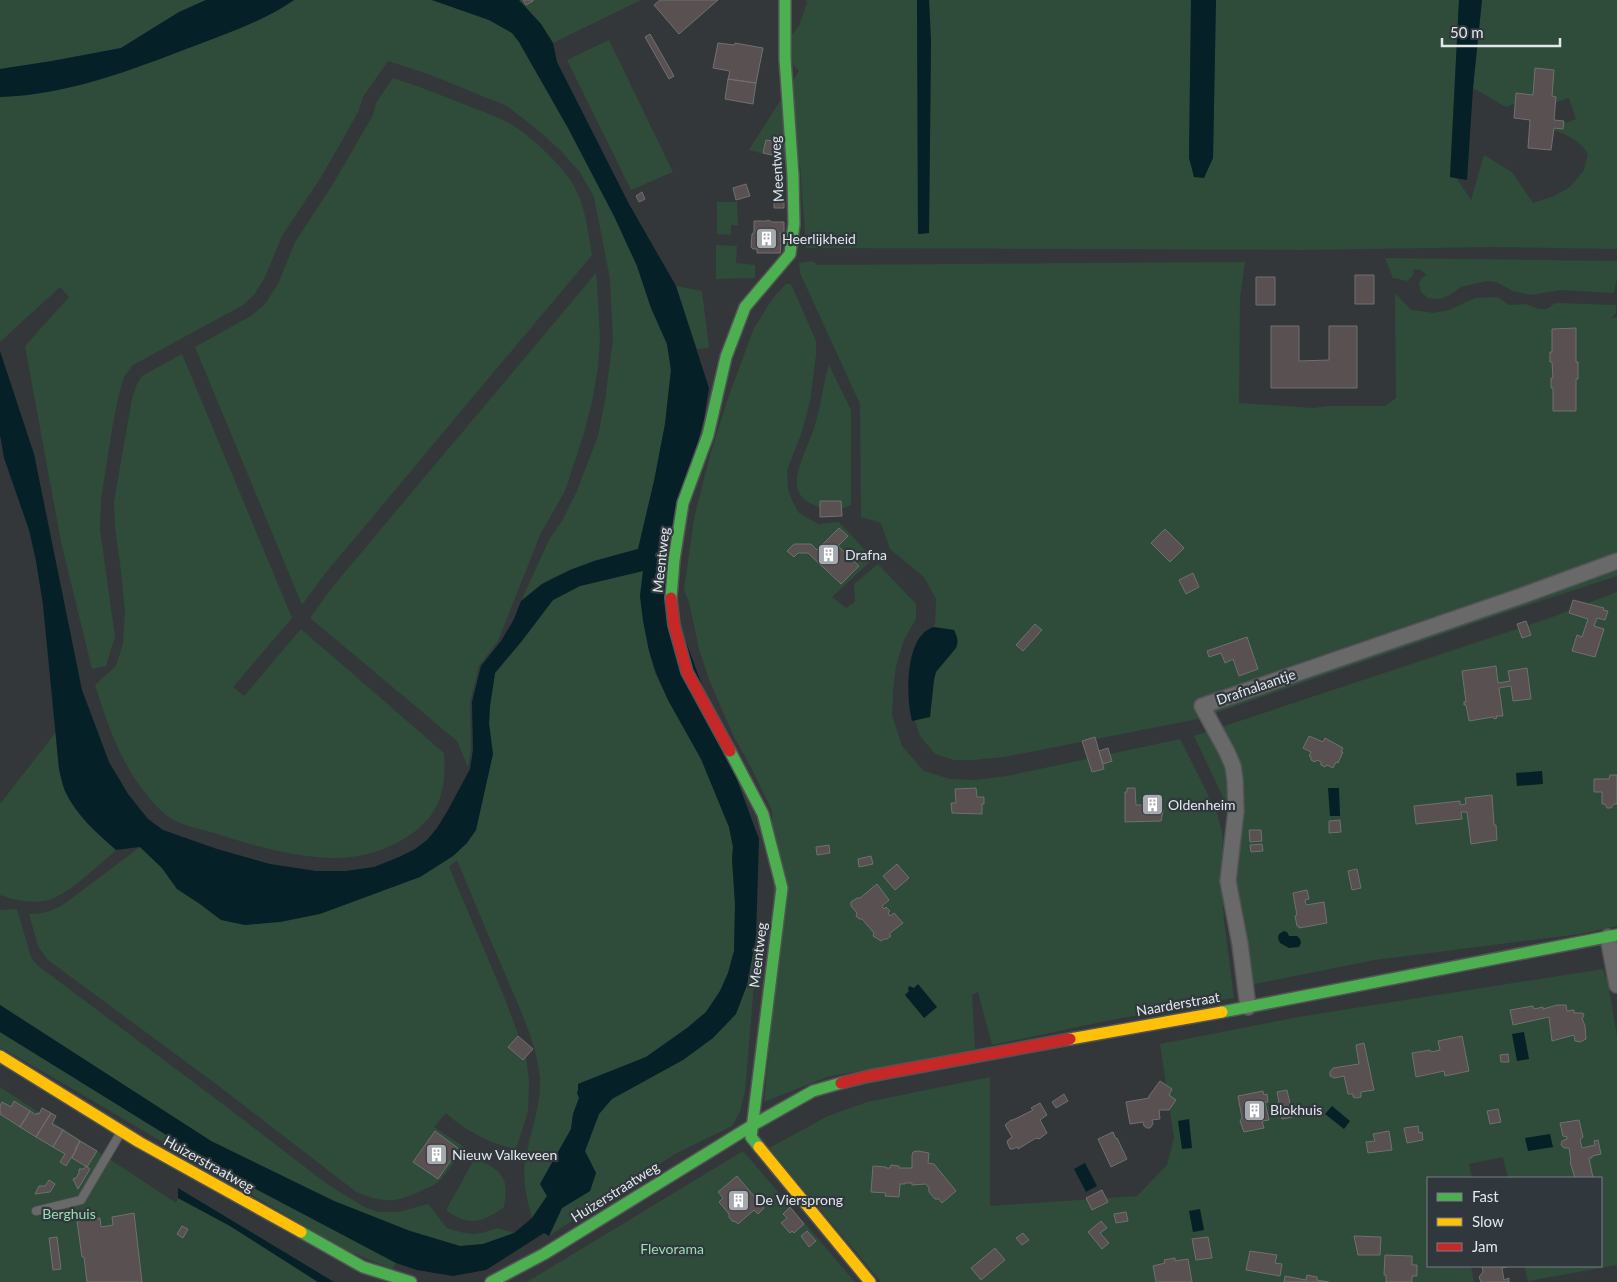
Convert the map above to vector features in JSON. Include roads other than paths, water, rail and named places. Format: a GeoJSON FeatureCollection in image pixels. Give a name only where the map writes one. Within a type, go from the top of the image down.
{"type":"FeatureCollection","features":[{"type":"Feature","properties":{"kind":"street","name":"Meentweg"},"geometry":{"type":"LineString","coordinates":[[753,1125],[782,888],[763,814],[687,672],[674,625],[671,602],[674,560],[683,503],[708,435],[726,357],[745,307],[782,266],[790,254],[794,224],[793,176],[785,59],[785,0]]}},
{"type":"Feature","properties":{"kind":"street","name":"Drafnalaantje"},"geometry":{"type":"LineString","coordinates":[[1246,1011],[1240,944],[1228,881],[1236,810],[1233,766],[1202,706],[1617,561]]}},
{"type":"Feature","properties":{"kind":"street","name":"Naarderstraat"},"geometry":{"type":"LineString","coordinates":[[753,1125],[813,1091],[869,1076],[1246,1011],[1612,936]]}},
{"type":"Feature","properties":{"kind":"street"},"geometry":{"type":"LineString","coordinates":[[1612,936],[1617,985]]}},
{"type":"Feature","properties":{"kind":"street","name":"Huizerstraatweg"},"geometry":{"type":"LineString","coordinates":[[0,1056],[122,1131],[363,1267],[411,1282]]}},
{"type":"Feature","properties":{"kind":"street","name":"Huizerstraatweg"},"geometry":{"type":"LineString","coordinates":[[491,1282],[544,1254],[753,1125]]}},
{"type":"Feature","properties":{"kind":"street"},"geometry":{"type":"LineString","coordinates":[[753,1125],[751,1137],[870,1282]]}},
{"type":"Feature","properties":{"kind":"lane"},"geometry":{"type":"LineString","coordinates":[[36,1211],[81,1200],[122,1131]]}},
{"type":"Feature","properties":{"kind":"water"},"geometry":{"type":"Polygon","coordinates":[[[206,0],[294,0],[245,26],[99,80],[50,92],[0,97],[0,69],[121,48],[179,12],[206,0]]]}},
{"type":"Feature","properties":{"kind":"water"},"geometry":{"type":"Polygon","coordinates":[[[432,0],[519,0],[541,24],[553,43],[557,62],[629,204],[676,286],[709,388],[704,419],[662,577],[759,839],[756,937],[747,985],[736,1014],[713,1038],[683,1060],[612,1099],[599,1114],[585,1151],[596,1173],[590,1191],[562,1208],[549,1236],[544,1233],[486,1270],[453,1276],[417,1270],[396,1263],[239,1180],[0,1032],[0,1005],[211,1141],[334,1201],[410,1231],[460,1246],[483,1244],[514,1233],[532,1218],[547,1196],[540,1184],[571,1129],[573,1114],[579,1098],[577,1093],[578,1084],[646,1057],[687,1028],[706,1012],[720,991],[728,973],[734,951],[735,904],[733,847],[729,827],[701,759],[668,700],[656,673],[643,621],[640,596],[643,571],[580,586],[553,600],[495,673],[489,723],[493,754],[476,830],[467,843],[453,856],[420,877],[320,914],[280,922],[245,925],[221,920],[177,889],[162,868],[140,847],[116,850],[81,816],[63,786],[59,769],[43,605],[36,561],[29,530],[4,458],[0,435],[0,351],[34,454],[82,690],[109,762],[128,794],[148,819],[163,830],[217,849],[270,864],[316,871],[346,871],[374,867],[415,849],[427,840],[437,828],[470,769],[473,750],[472,702],[481,666],[501,641],[514,619],[521,601],[542,584],[570,570],[594,561],[638,549],[665,424],[671,370],[667,344],[651,308],[637,266],[614,216],[568,128],[519,42],[512,33],[489,20],[432,0]]]}},
{"type":"Feature","properties":{"kind":"water"},"geometry":{"type":"Polygon","coordinates":[[[917,0],[929,0],[931,41],[929,233],[918,234],[917,0]]]}},
{"type":"Feature","properties":{"kind":"water"},"geometry":{"type":"Polygon","coordinates":[[[1191,0],[1216,0],[1213,158],[1204,178],[1194,177],[1189,158],[1191,0]]]}},
{"type":"Feature","properties":{"kind":"water"},"geometry":{"type":"Polygon","coordinates":[[[1459,0],[1482,0],[1473,88],[1467,180],[1450,177],[1459,0]]]}},
{"type":"Feature","properties":{"kind":"water"},"geometry":{"type":"Polygon","coordinates":[[[934,627],[954,630],[957,645],[936,672],[930,717],[912,721],[908,683],[912,654],[924,632],[934,627]]]}},
{"type":"Feature","properties":{"kind":"water"},"geometry":{"type":"Polygon","coordinates":[[[1542,771],[1543,784],[1517,786],[1516,773],[1542,771]]]}},
{"type":"Feature","properties":{"kind":"water"},"geometry":{"type":"Polygon","coordinates":[[[1328,788],[1339,788],[1340,816],[1330,816],[1328,788]]]}},
{"type":"Feature","properties":{"kind":"water"},"geometry":{"type":"Polygon","coordinates":[[[1284,931],[1289,936],[1297,936],[1300,939],[1299,947],[1289,948],[1280,943],[1279,934],[1284,931]]]}},
{"type":"Feature","properties":{"kind":"water"},"geometry":{"type":"Polygon","coordinates":[[[918,984],[937,1007],[924,1018],[905,995],[909,991],[909,986],[914,988],[918,984]]]}},
{"type":"Feature","properties":{"kind":"water"},"geometry":{"type":"Polygon","coordinates":[[[1524,1032],[1529,1059],[1517,1061],[1512,1034],[1524,1032]]]}},
{"type":"Feature","properties":{"kind":"water"},"geometry":{"type":"Polygon","coordinates":[[[1332,1106],[1350,1121],[1344,1129],[1325,1114],[1332,1106]]]}},
{"type":"Feature","properties":{"kind":"water"},"geometry":{"type":"Polygon","coordinates":[[[1189,1119],[1192,1148],[1182,1149],[1178,1121],[1189,1119]]]}},
{"type":"Feature","properties":{"kind":"water"},"geometry":{"type":"Polygon","coordinates":[[[1550,1134],[1553,1147],[1528,1151],[1525,1138],[1550,1134]]]}},
{"type":"Feature","properties":{"kind":"water"},"geometry":{"type":"Polygon","coordinates":[[[1085,1163],[1097,1186],[1086,1192],[1074,1169],[1085,1163]]]}},
{"type":"Feature","properties":{"kind":"water"},"geometry":{"type":"Polygon","coordinates":[[[178,1188],[334,1282],[318,1282],[230,1226],[178,1198],[178,1188]]]}},
{"type":"Feature","properties":{"kind":"water"},"geometry":{"type":"Polygon","coordinates":[[[1200,1209],[1204,1230],[1193,1232],[1189,1211],[1200,1209]]]}},
{"type":"Feature","properties":{"kind":"place","name":"Heerlijkheid"},"geometry":{"type":"Point","coordinates":[766,239]}},
{"type":"Feature","properties":{"kind":"place","name":"Drafna"},"geometry":{"type":"Point","coordinates":[829,555]}},
{"type":"Feature","properties":{"kind":"place","name":"Oldenheim"},"geometry":{"type":"Point","coordinates":[1152,805]}},
{"type":"Feature","properties":{"kind":"place","name":"Blokhuis"},"geometry":{"type":"Point","coordinates":[1254,1110]}},
{"type":"Feature","properties":{"kind":"place","name":"Nieuw Valkeveen"},"geometry":{"type":"Point","coordinates":[436,1155]}},
{"type":"Feature","properties":{"kind":"place","name":"De Viersprong"},"geometry":{"type":"Point","coordinates":[739,1200]}},
{"type":"Feature","properties":{"kind":"park label","name":"Berghuis"},"geometry":{"type":"Point","coordinates":[69,1214]}},
{"type":"Feature","properties":{"kind":"park label","name":"Flevorama"},"geometry":{"type":"Point","coordinates":[672,1249]}}]}
